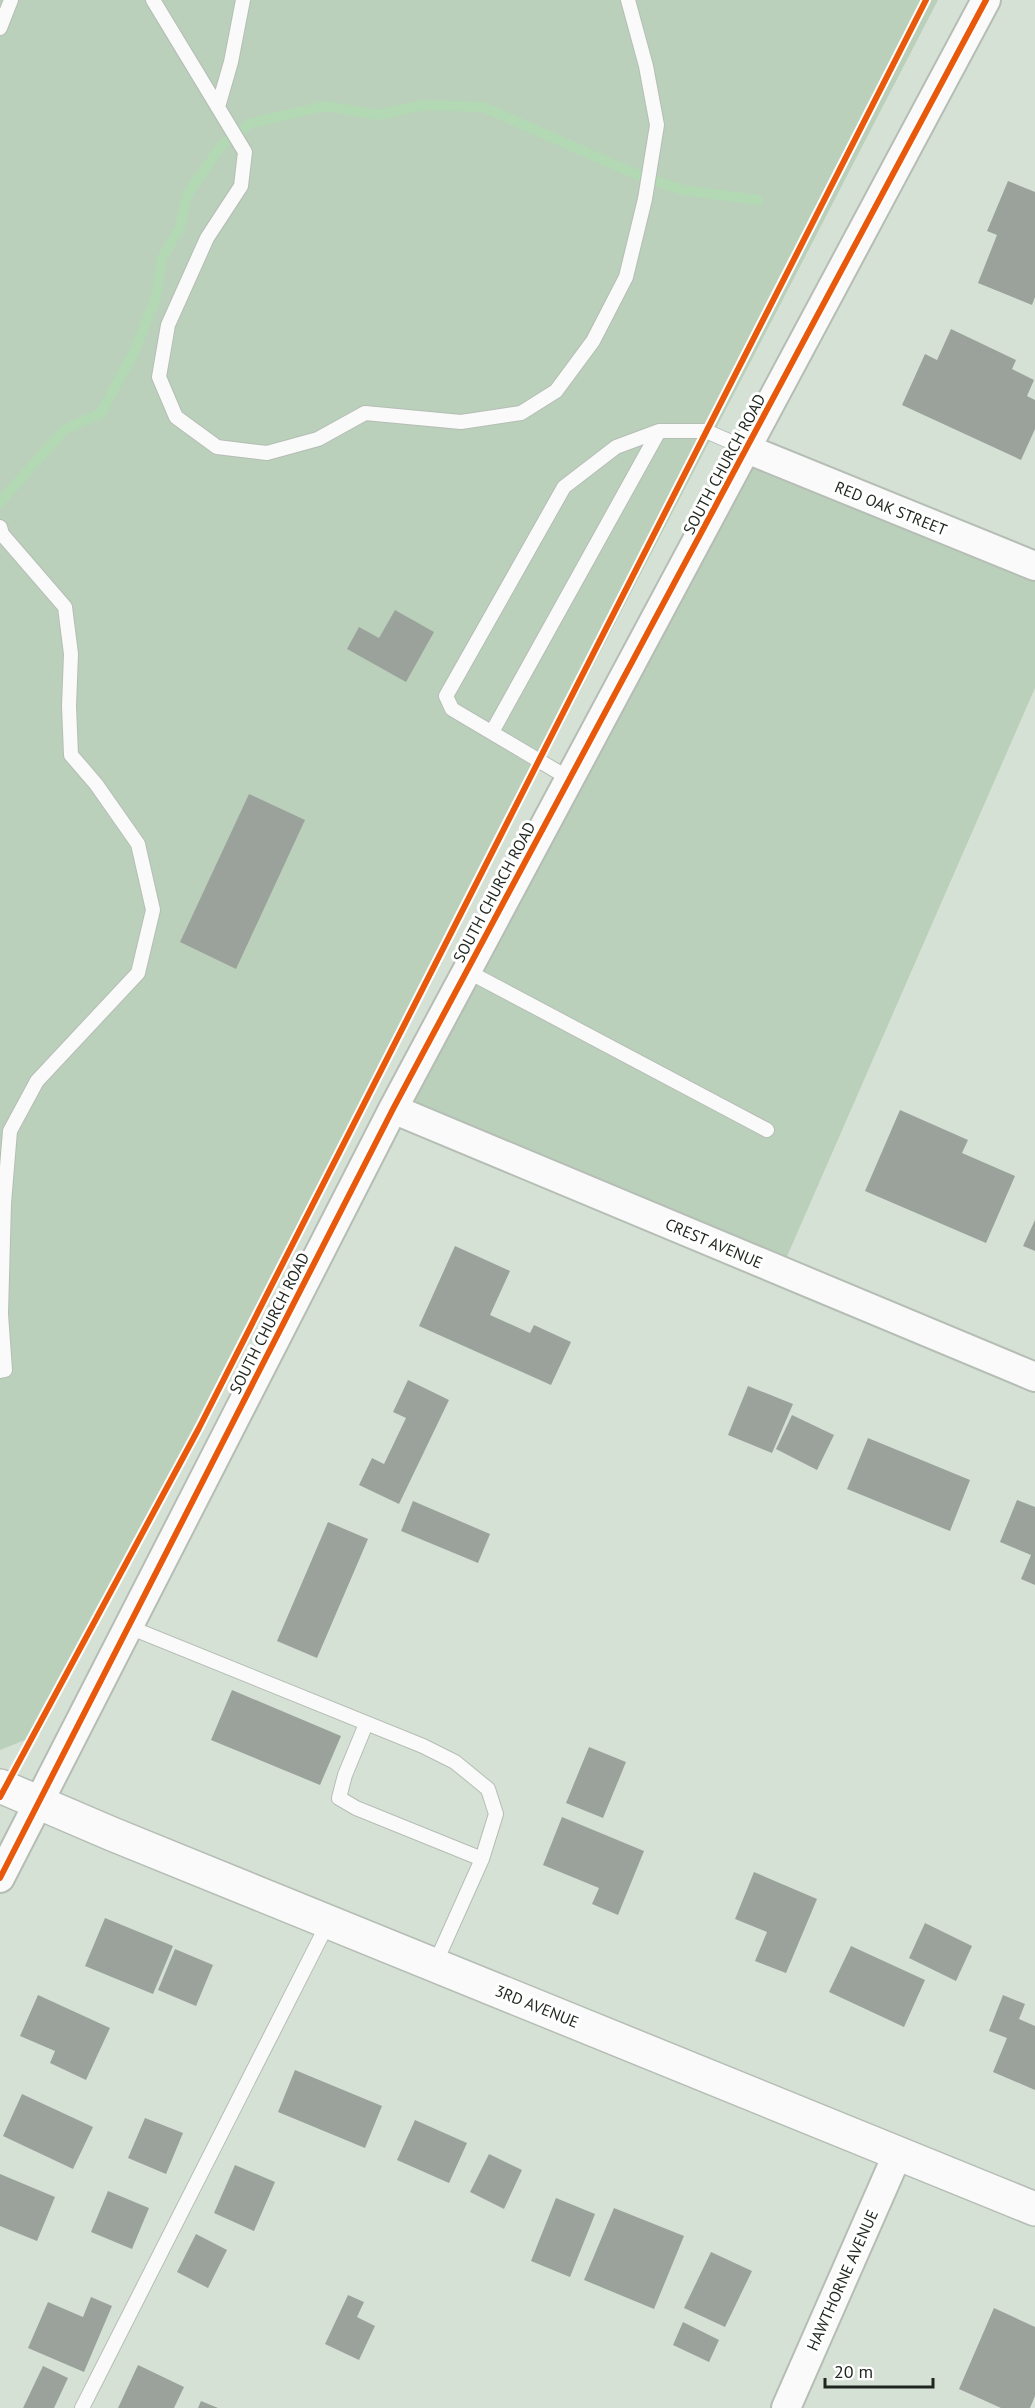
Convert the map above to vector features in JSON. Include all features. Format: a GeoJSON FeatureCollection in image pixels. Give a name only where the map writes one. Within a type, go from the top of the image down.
{"type":"FeatureCollection","features":[{"type":"Feature","properties":{"kind":"street","name":"SOUTH CHURCH ROAD"},"geometry":{"type":"LineString","coordinates":[[0,1878],[393,1109],[986,0]]}},
{"type":"Feature","properties":{"kind":"street","name":"RED OAK STREET"},"geometry":{"type":"LineString","coordinates":[[747,449],[1035,566]]}},
{"type":"Feature","properties":{"kind":"street","name":"CREST AVENUE"},"geometry":{"type":"LineString","coordinates":[[393,1109],[1035,1377]]}},
{"type":"Feature","properties":{"kind":"street","name":"3RD AVENUE"},"geometry":{"type":"LineString","coordinates":[[0,1786],[39,1804],[1035,2209]]}},
{"type":"Feature","properties":{"kind":"street","name":"HAWTHORNE AVENUE"},"geometry":{"type":"LineString","coordinates":[[786,2408],[898,2153]]}},
{"type":"Feature","properties":{"kind":"lane"},"geometry":{"type":"LineString","coordinates":[[0,28],[11,0]]}},
{"type":"Feature","properties":{"kind":"lane"},"geometry":{"type":"LineString","coordinates":[[153,0],[245,152],[241,186],[207,238],[168,325],[159,377],[177,417],[217,447],[267,453],[318,439],[365,413],[460,422],[522,413],[556,391],[593,341],[626,277],[645,199],[657,125],[646,66],[628,0]]}},
{"type":"Feature","properties":{"kind":"lane"},"geometry":{"type":"LineString","coordinates":[[220,111],[243,0]]}},
{"type":"Feature","properties":{"kind":"lane"},"geometry":{"type":"LineString","coordinates":[[570,779],[452,709],[446,696],[564,487],[616,447],[659,431],[706,431],[747,449]]}},
{"type":"Feature","properties":{"kind":"lane"},"geometry":{"type":"LineString","coordinates":[[492,732],[659,431]]}},
{"type":"Feature","properties":{"kind":"lane"},"geometry":{"type":"LineString","coordinates":[[0,1371],[4,1370],[1,1314],[4,1203],[10,1131],[38,1081],[138,973],[153,910],[138,844],[96,784],[71,755],[69,706],[71,654],[65,607],[1,531]]}},
{"type":"Feature","properties":{"kind":"lane"},"geometry":{"type":"LineString","coordinates":[[467,971],[767,1130]]}},
{"type":"Feature","properties":{"kind":"lane"},"geometry":{"type":"LineString","coordinates":[[129,1627],[423,1746],[455,1762],[488,1789],[496,1814],[482,1859],[435,1964]]}},
{"type":"Feature","properties":{"kind":"lane"},"geometry":{"type":"LineString","coordinates":[[366,1724],[345,1775],[339,1798],[356,1808],[482,1859]]}},
{"type":"Feature","properties":{"kind":"lane"},"geometry":{"type":"LineString","coordinates":[[82,2408],[329,1921]]}},
{"type":"Feature","properties":{"kind":"green space"},"geometry":{"type":"Polygon","coordinates":[[[0,0],[938,0],[40,1734],[0,1750],[0,0]]]}},
{"type":"Feature","properties":{"kind":"green space"},"geometry":{"type":"Polygon","coordinates":[[[760,443],[1035,554],[1035,688],[785,1261],[405,1106],[760,443]]]}},
{"type":"Feature","properties":{"kind":"building"},"geometry":{"type":"Polygon","coordinates":[[[1008,181],[1035,192],[1035,297],[1032,305],[978,283],[997,235],[987,231],[1008,181]]]}},
{"type":"Feature","properties":{"kind":"building"},"geometry":{"type":"Polygon","coordinates":[[[951,329],[1016,360],[1012,369],[1034,380],[1027,396],[1035,400],[1035,429],[1021,460],[902,405],[925,354],[937,360],[951,329]]]}},
{"type":"Feature","properties":{"kind":"building"},"geometry":{"type":"Polygon","coordinates":[[[395,610],[434,632],[406,682],[347,649],[359,627],[379,638],[395,610]]]}},
{"type":"Feature","properties":{"kind":"building"},"geometry":{"type":"Polygon","coordinates":[[[249,794],[305,820],[236,969],[180,942],[249,794]]]}},
{"type":"Feature","properties":{"kind":"building"},"geometry":{"type":"Polygon","coordinates":[[[900,1110],[968,1140],[962,1153],[1015,1176],[986,1243],[865,1191],[900,1110]]]}},
{"type":"Feature","properties":{"kind":"building"},"geometry":{"type":"Polygon","coordinates":[[[1035,1220],[1035,1251],[1023,1246],[1035,1220]]]}},
{"type":"Feature","properties":{"kind":"building"},"geometry":{"type":"Polygon","coordinates":[[[455,1246],[510,1271],[490,1315],[530,1333],[534,1325],[571,1342],[551,1385],[419,1326],[455,1246]]]}},
{"type":"Feature","properties":{"kind":"building"},"geometry":{"type":"Polygon","coordinates":[[[408,1380],[449,1400],[399,1504],[359,1485],[372,1458],[384,1464],[406,1418],[393,1412],[408,1380]]]}},
{"type":"Feature","properties":{"kind":"building"},"geometry":{"type":"Polygon","coordinates":[[[748,1386],[793,1404],[772,1453],[728,1435],[748,1386]]]}},
{"type":"Feature","properties":{"kind":"building"},"geometry":{"type":"Polygon","coordinates":[[[792,1415],[834,1435],[817,1470],[776,1449],[792,1415]]]}},
{"type":"Feature","properties":{"kind":"building"},"geometry":{"type":"Polygon","coordinates":[[[868,1438],[970,1480],[950,1531],[847,1489],[868,1438]]]}},
{"type":"Feature","properties":{"kind":"building"},"geometry":{"type":"Polygon","coordinates":[[[1017,1500],[1035,1507],[1035,1585],[1021,1579],[1031,1555],[1000,1542],[1017,1500]]]}},
{"type":"Feature","properties":{"kind":"building"},"geometry":{"type":"Polygon","coordinates":[[[413,1501],[490,1534],[478,1563],[401,1531],[413,1501]]]}},
{"type":"Feature","properties":{"kind":"building"},"geometry":{"type":"Polygon","coordinates":[[[328,1522],[368,1539],[317,1658],[277,1641],[328,1522]]]}},
{"type":"Feature","properties":{"kind":"building"},"geometry":{"type":"Polygon","coordinates":[[[232,1690],[341,1736],[320,1785],[211,1740],[232,1690]]]}},
{"type":"Feature","properties":{"kind":"building"},"geometry":{"type":"Polygon","coordinates":[[[589,1747],[626,1762],[603,1818],[566,1803],[589,1747]]]}},
{"type":"Feature","properties":{"kind":"building"},"geometry":{"type":"Polygon","coordinates":[[[562,1817],[644,1851],[618,1915],[592,1904],[599,1888],[543,1865],[562,1817]]]}},
{"type":"Feature","properties":{"kind":"building"},"geometry":{"type":"Polygon","coordinates":[[[754,1872],[817,1899],[786,1973],[755,1961],[767,1932],[735,1919],[754,1872]]]}},
{"type":"Feature","properties":{"kind":"building"},"geometry":{"type":"Polygon","coordinates":[[[105,1918],[173,1946],[153,1994],[85,1966],[105,1918]]]}},
{"type":"Feature","properties":{"kind":"building"},"geometry":{"type":"Polygon","coordinates":[[[925,1923],[972,1946],[956,1981],[909,1958],[925,1923]]]}},
{"type":"Feature","properties":{"kind":"building"},"geometry":{"type":"Polygon","coordinates":[[[851,1946],[925,1980],[904,2027],[829,1992],[851,1946]]]}},
{"type":"Feature","properties":{"kind":"building"},"geometry":{"type":"Polygon","coordinates":[[[175,1949],[213,1965],[196,2006],[158,1990],[175,1949]]]}},
{"type":"Feature","properties":{"kind":"building"},"geometry":{"type":"Polygon","coordinates":[[[38,1995],[110,2028],[86,2080],[50,2063],[55,2051],[20,2036],[38,1995]]]}},
{"type":"Feature","properties":{"kind":"building"},"geometry":{"type":"Polygon","coordinates":[[[1003,1995],[1025,2004],[1019,2019],[1035,2026],[1035,2090],[993,2072],[1007,2038],[989,2031],[1003,1995]]]}},
{"type":"Feature","properties":{"kind":"building"},"geometry":{"type":"Polygon","coordinates":[[[295,2070],[382,2106],[365,2148],[278,2112],[295,2070]]]}},
{"type":"Feature","properties":{"kind":"building"},"geometry":{"type":"Polygon","coordinates":[[[22,2094],[93,2127],[73,2169],[3,2136],[22,2094]]]}},
{"type":"Feature","properties":{"kind":"building"},"geometry":{"type":"Polygon","coordinates":[[[145,2118],[183,2133],[166,2174],[128,2158],[145,2118]]]}},
{"type":"Feature","properties":{"kind":"building"},"geometry":{"type":"Polygon","coordinates":[[[415,2120],[467,2143],[449,2183],[397,2160],[415,2120]]]}},
{"type":"Feature","properties":{"kind":"building"},"geometry":{"type":"Polygon","coordinates":[[[489,2154],[522,2170],[504,2209],[470,2192],[489,2154]]]}},
{"type":"Feature","properties":{"kind":"building"},"geometry":{"type":"Polygon","coordinates":[[[235,2165],[275,2182],[254,2231],[214,2213],[235,2165]]]}},
{"type":"Feature","properties":{"kind":"building"},"geometry":{"type":"Polygon","coordinates":[[[0,2174],[55,2197],[37,2241],[0,2226],[0,2174]]]}},
{"type":"Feature","properties":{"kind":"building"},"geometry":{"type":"Polygon","coordinates":[[[108,2191],[149,2208],[132,2249],[91,2232],[108,2191]]]}},
{"type":"Feature","properties":{"kind":"building"},"geometry":{"type":"Polygon","coordinates":[[[556,2198],[595,2214],[570,2277],[531,2261],[556,2198]]]}},
{"type":"Feature","properties":{"kind":"building"},"geometry":{"type":"Polygon","coordinates":[[[614,2208],[684,2236],[654,2309],[584,2280],[614,2208]]]}},
{"type":"Feature","properties":{"kind":"building"},"geometry":{"type":"Polygon","coordinates":[[[196,2234],[227,2250],[208,2288],[177,2272],[196,2234]]]}},
{"type":"Feature","properties":{"kind":"building"},"geometry":{"type":"Polygon","coordinates":[[[711,2252],[752,2271],[725,2327],[684,2308],[711,2252]]]}},
{"type":"Feature","properties":{"kind":"building"},"geometry":{"type":"Polygon","coordinates":[[[348,2295],[364,2302],[357,2317],[375,2326],[359,2360],[325,2344],[348,2295]]]}},
{"type":"Feature","properties":{"kind":"building"},"geometry":{"type":"Polygon","coordinates":[[[91,2297],[112,2306],[84,2372],[28,2348],[48,2302],[83,2317],[91,2297]]]}},
{"type":"Feature","properties":{"kind":"building"},"geometry":{"type":"Polygon","coordinates":[[[994,2308],[1035,2327],[1035,2396],[1030,2408],[1001,2408],[959,2389],[994,2308]]]}},
{"type":"Feature","properties":{"kind":"building"},"geometry":{"type":"Polygon","coordinates":[[[683,2322],[719,2340],[709,2362],[673,2345],[683,2322]]]}},
{"type":"Feature","properties":{"kind":"building"},"geometry":{"type":"Polygon","coordinates":[[[138,2365],[184,2387],[174,2408],[118,2408],[138,2365]]]}},
{"type":"Feature","properties":{"kind":"building"},"geometry":{"type":"Polygon","coordinates":[[[43,2366],[68,2378],[54,2408],[23,2408],[43,2366]]]}},
{"type":"Feature","properties":{"kind":"building"},"geometry":{"type":"Polygon","coordinates":[[[201,2401],[218,2408],[198,2408],[201,2401]]]}},
{"type":"Feature","properties":{"kind":"waterway"},"geometry":{"type":"LineString","coordinates":[[0,502],[64,430],[101,413],[134,352],[155,300],[162,258],[180,228],[187,195],[221,146],[251,123],[325,106],[378,115],[424,105],[483,107],[633,173],[682,190],[758,200]]}},
{"type":"Feature","properties":{"kind":"cycle path"},"geometry":{"type":"LineString","coordinates":[[0,1797],[199,1428],[926,0]]}},
{"type":"Feature","properties":{"kind":"cycle path"},"geometry":{"type":"LineString","coordinates":[[0,1878],[393,1109],[986,0]]}}]}
